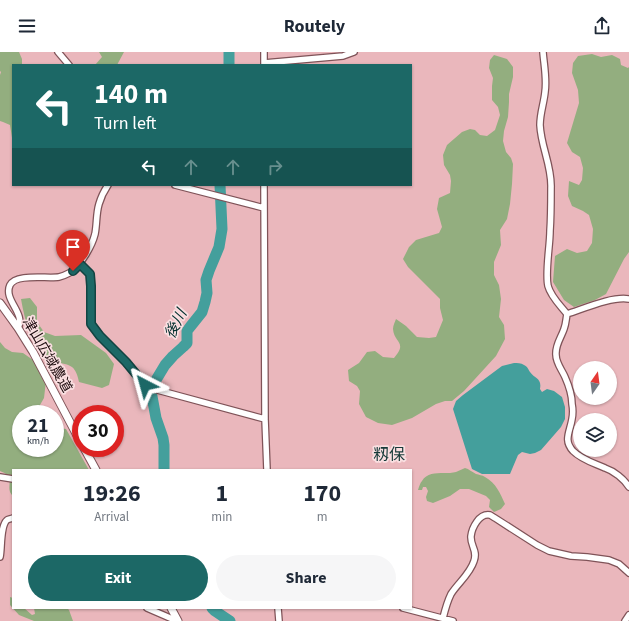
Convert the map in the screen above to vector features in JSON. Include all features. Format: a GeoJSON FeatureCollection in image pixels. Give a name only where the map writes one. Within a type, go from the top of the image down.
{"type":"FeatureCollection","features":[{"type":"Feature","properties":{"kind":"street"},"geometry":{"type":"LineString","coordinates":[[58,52],[68,64]]}},
{"type":"Feature","properties":{"kind":"street"},"geometry":{"type":"LineString","coordinates":[[264,52],[264,64],[342,56],[354,52]]}},
{"type":"Feature","properties":{"kind":"street"},"geometry":{"type":"LineString","coordinates":[[543,52],[545,92],[540,116],[540,125],[542,141],[551,175],[547,277],[548,287],[567,314],[556,354],[557,362],[570,390],[572,402],[572,419],[567,439],[568,444],[580,456],[612,471],[629,487]]}},
{"type":"Feature","properties":{"kind":"street"},"geometry":{"type":"LineString","coordinates":[[18,328],[20,324],[19,314],[10,296],[10,285],[13,281],[18,279],[58,277],[66,275],[80,264],[91,245],[95,234],[98,205],[107,186]]}},
{"type":"Feature","properties":{"kind":"street"},"geometry":{"type":"LineString","coordinates":[[178,186],[264,208]]}},
{"type":"Feature","properties":{"kind":"street"},"geometry":{"type":"LineString","coordinates":[[264,186],[265,419],[267,469]]}},
{"type":"Feature","properties":{"kind":"street"},"geometry":{"type":"LineString","coordinates":[[80,264],[90,274],[91,324],[100,336],[126,362],[145,385],[152,389],[265,419]]}},
{"type":"Feature","properties":{"kind":"street"},"geometry":{"type":"LineString","coordinates":[[567,314],[620,298],[629,299]]}},
{"type":"Feature","properties":{"kind":"street","name":"津山広域農道"},"geometry":{"type":"LineString","coordinates":[[0,303],[33,352],[72,426]]}},
{"type":"Feature","properties":{"kind":"street"},"geometry":{"type":"LineString","coordinates":[[89,457],[95,469]]}},
{"type":"Feature","properties":{"kind":"street"},"geometry":{"type":"LineString","coordinates":[[0,477],[12,480]]}},
{"type":"Feature","properties":{"kind":"street"},"geometry":{"type":"LineString","coordinates":[[443,618],[448,601],[471,567],[474,560],[475,550],[471,536],[474,526],[481,517],[485,515],[490,515],[549,551],[571,556],[609,560],[619,564],[629,573]]}},
{"type":"Feature","properties":{"kind":"street"},"geometry":{"type":"LineString","coordinates":[[0,557],[2,530],[5,522],[8,519],[12,518]]}},
{"type":"Feature","properties":{"kind":"street"},"geometry":{"type":"LineString","coordinates":[[149,609],[177,621]]}},
{"type":"Feature","properties":{"kind":"street"},"geometry":{"type":"LineString","coordinates":[[171,609],[177,621]]}},
{"type":"Feature","properties":{"kind":"street"},"geometry":{"type":"LineString","coordinates":[[278,609],[279,621]]}},
{"type":"Feature","properties":{"kind":"street"},"geometry":{"type":"LineString","coordinates":[[407,609],[453,621]]}},
{"type":"Feature","properties":{"kind":"street"},"geometry":{"type":"LineString","coordinates":[[626,621],[629,615]]}},
{"type":"Feature","properties":{"kind":"green space"},"geometry":{"type":"Polygon","coordinates":[[[0,52],[19,52],[22,59],[22,64],[12,64],[12,138],[10,125],[0,121],[0,52]]]}},
{"type":"Feature","properties":{"kind":"green space"},"geometry":{"type":"Polygon","coordinates":[[[99,52],[124,52],[118,64],[96,64],[102,57],[99,52]]]}},
{"type":"Feature","properties":{"kind":"green space"},"geometry":{"type":"Polygon","coordinates":[[[592,54],[601,57],[612,55],[620,59],[621,65],[628,68],[629,67],[629,252],[606,294],[595,300],[574,307],[564,300],[553,282],[555,256],[567,249],[577,253],[587,251],[592,243],[593,229],[589,215],[572,206],[568,196],[569,181],[579,185],[582,180],[583,168],[580,157],[572,152],[567,143],[579,103],[578,90],[572,73],[573,63],[578,56],[592,54]]]}},
{"type":"Feature","properties":{"kind":"green space"},"geometry":{"type":"Polygon","coordinates":[[[494,55],[507,59],[513,67],[513,77],[509,94],[508,117],[503,141],[506,152],[511,158],[513,164],[512,184],[507,219],[500,230],[501,245],[494,262],[494,275],[499,285],[501,299],[499,317],[504,325],[505,339],[496,356],[464,391],[452,401],[445,401],[436,404],[412,418],[392,425],[378,423],[366,417],[359,404],[360,391],[357,386],[349,381],[348,370],[359,363],[367,352],[375,351],[383,357],[394,358],[400,349],[400,345],[393,329],[396,319],[417,337],[436,337],[443,320],[440,308],[440,299],[408,267],[403,259],[409,247],[416,240],[439,233],[442,227],[437,209],[439,198],[450,193],[451,181],[450,175],[444,165],[443,155],[447,145],[462,132],[470,129],[475,130],[480,135],[487,136],[495,130],[500,115],[498,107],[492,100],[493,78],[489,68],[490,60],[494,55]]]}},
{"type":"Feature","properties":{"kind":"green space"},"geometry":{"type":"Polygon","coordinates":[[[30,298],[37,307],[37,322],[44,332],[55,336],[81,335],[106,353],[114,364],[109,385],[102,388],[79,382],[76,372],[72,367],[64,364],[47,362],[41,355],[33,340],[24,316],[21,299],[30,298]]]}},
{"type":"Feature","properties":{"kind":"green space"},"geometry":{"type":"Polygon","coordinates":[[[0,342],[5,348],[12,352],[23,353],[33,360],[46,381],[44,398],[40,405],[12,405],[12,457],[64,457],[64,429],[66,429],[72,440],[72,457],[82,457],[88,469],[12,469],[12,494],[9,488],[9,479],[6,474],[0,471],[0,342]]]}},
{"type":"Feature","properties":{"kind":"green space"},"geometry":{"type":"Polygon","coordinates":[[[465,468],[476,474],[484,476],[495,485],[505,504],[501,509],[494,512],[489,507],[490,500],[486,496],[469,489],[460,489],[450,496],[433,503],[427,501],[426,497],[428,491],[426,487],[423,487],[422,490],[418,490],[421,482],[429,475],[438,473],[452,473],[465,468]]]}},
{"type":"Feature","properties":{"kind":"green space"},"geometry":{"type":"Polygon","coordinates":[[[10,597],[12,598],[12,607],[10,605],[10,597]]]}},
{"type":"Feature","properties":{"kind":"green space"},"geometry":{"type":"Polygon","coordinates":[[[14,609],[25,609],[32,615],[35,614],[34,609],[68,609],[73,621],[34,621],[19,615],[14,609]]]}},
{"type":"Feature","properties":{"kind":"water"},"geometry":{"type":"Polygon","coordinates":[[[519,363],[527,367],[539,381],[542,392],[547,389],[554,391],[562,397],[565,407],[565,419],[561,427],[541,450],[530,454],[522,452],[518,455],[510,474],[482,474],[472,469],[453,409],[456,401],[463,395],[502,366],[519,363]]]}},
{"type":"Feature","properties":{"kind":"waterway","name":"後川"},"geometry":{"type":"LineString","coordinates":[[229,52],[229,64]]}},
{"type":"Feature","properties":{"kind":"waterway","name":"後川"},"geometry":{"type":"LineString","coordinates":[[164,469],[163,438],[156,418],[151,391],[165,365],[187,343],[187,331],[202,312],[207,293],[206,280],[219,247],[222,229],[220,186]]}},
{"type":"Feature","properties":{"kind":"waterway","name":"後川"},"geometry":{"type":"LineString","coordinates":[[213,609],[230,621]]}},
{"type":"Feature","properties":{"kind":"district","name":"籾保"},"geometry":{"type":"Point","coordinates":[389,455]}},
{"type":"Feature","properties":{"kind":"route"},"geometry":{"type":"LineString","coordinates":[[73,271],[80,264],[90,274],[91,324],[100,336],[126,362],[145,385]]}}]}
